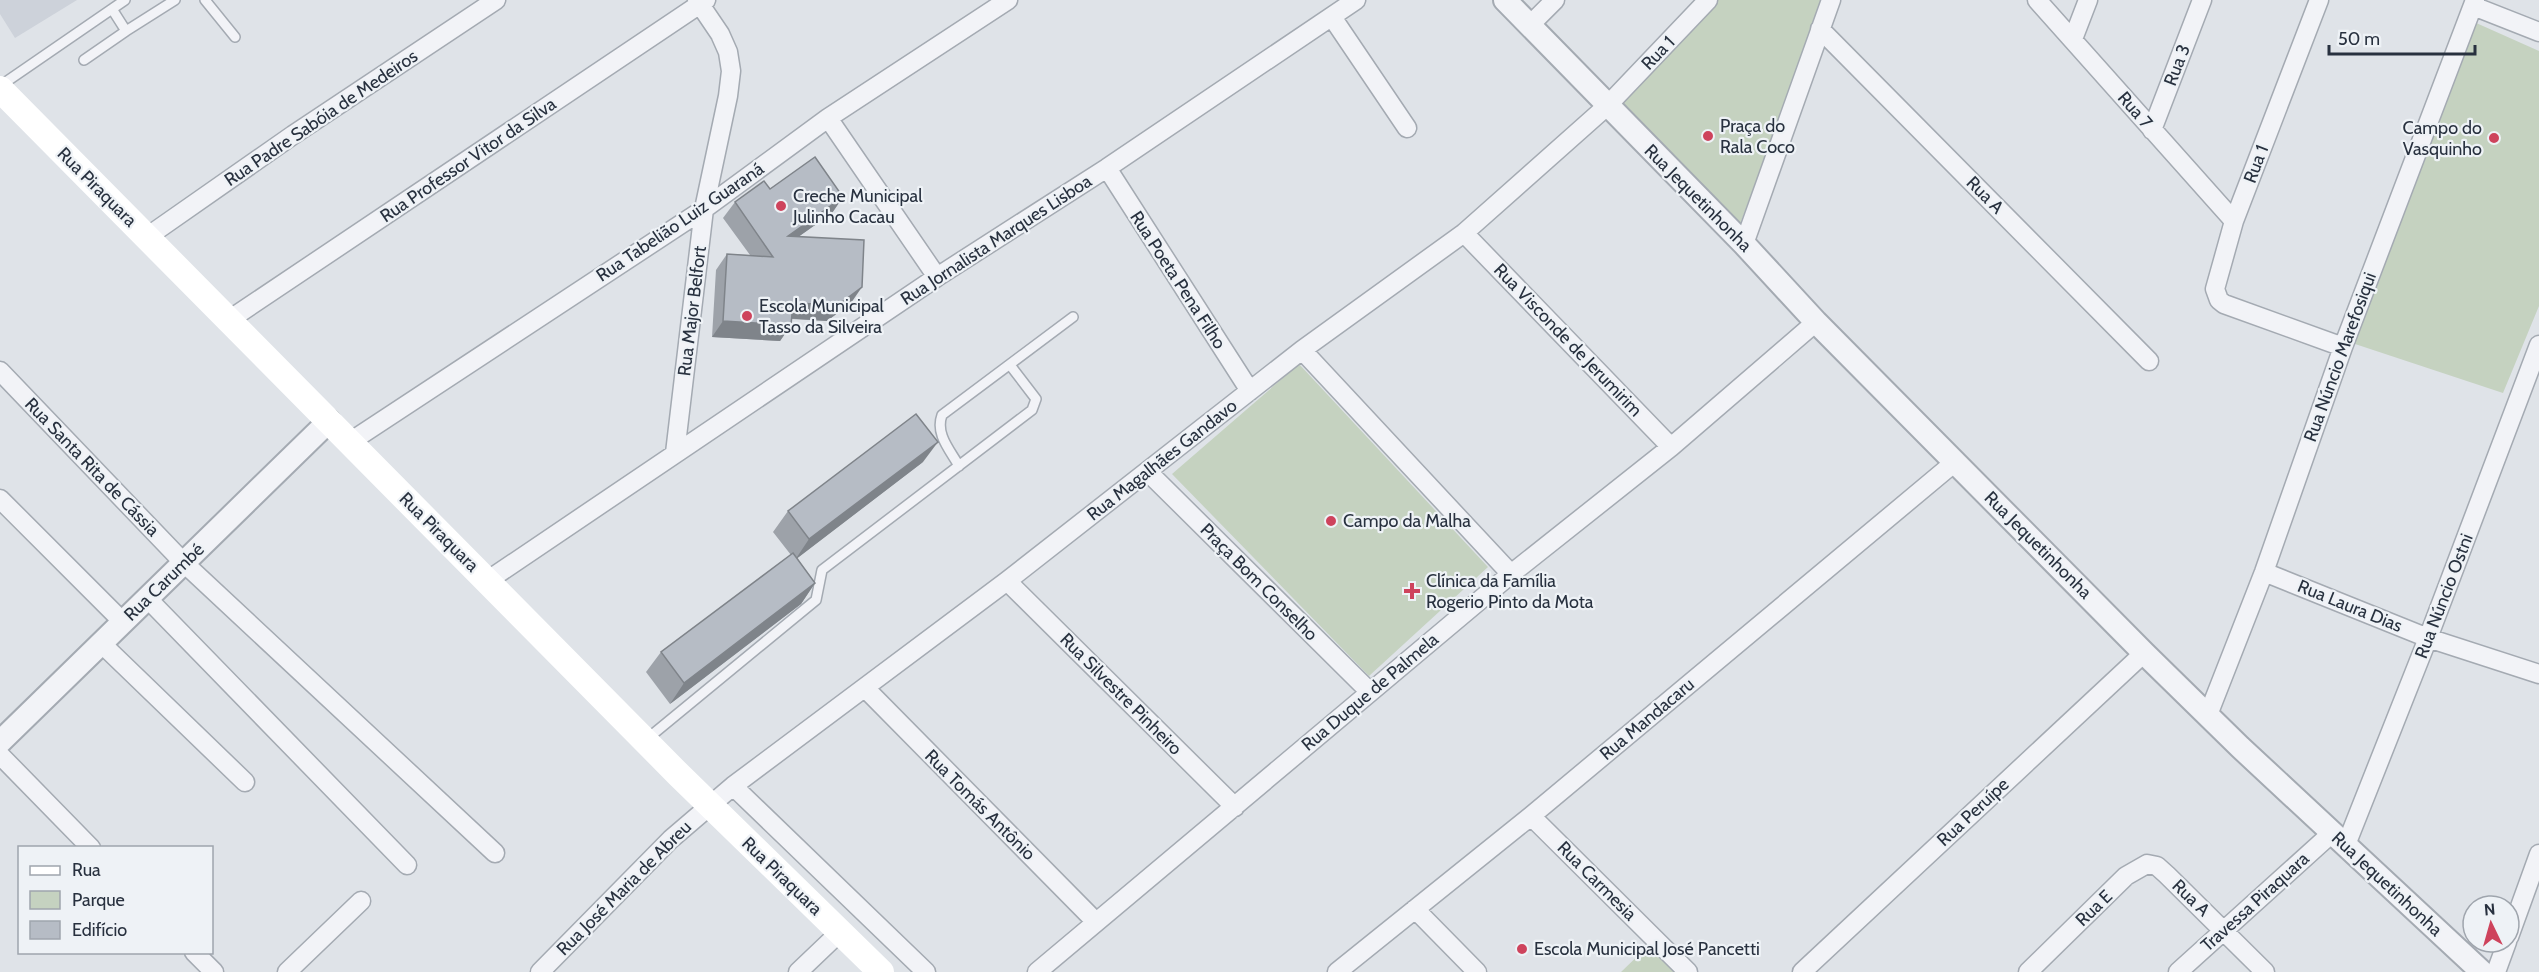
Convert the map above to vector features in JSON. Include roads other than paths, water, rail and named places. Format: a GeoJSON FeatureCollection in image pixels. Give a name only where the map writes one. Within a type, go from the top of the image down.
{"type":"FeatureCollection","features":[{"type":"Feature","properties":{"kind":"main road","name":"Rua Piraquara"},"geometry":{"type":"LineString","coordinates":[[0,88],[645,740],[880,972]]}},
{"type":"Feature","properties":{"kind":"street","name":"Rua Padre Sabóia de Medeiros"},"geometry":{"type":"LineString","coordinates":[[147,237],[292,135],[496,0]]}},
{"type":"Feature","properties":{"kind":"street","name":"Rua Tabelião Luiz Guaraná"},"geometry":{"type":"LineString","coordinates":[[350,442],[704,208],[828,118],[1008,0]]}},
{"type":"Feature","properties":{"kind":"street","name":"Rua Jornalista Marques Lisboa"},"geometry":{"type":"LineString","coordinates":[[487,581],[937,277],[1107,168],[1356,0]]}},
{"type":"Feature","properties":{"kind":"street","name":"Rua Jequetinhonha"},"geometry":{"type":"LineString","coordinates":[[1505,0],[1744,244],[1816,322],[2144,653],[2482,972]]}},
{"type":"Feature","properties":{"kind":"street"},"geometry":{"type":"LineString","coordinates":[[1529,26],[1555,0]]}},
{"type":"Feature","properties":{"kind":"street","name":"Rua 1"},"geometry":{"type":"LineString","coordinates":[[1607,106],[1708,0]]}},
{"type":"Feature","properties":{"kind":"street"},"geometry":{"type":"LineString","coordinates":[[1744,244],[1831,0]]}},
{"type":"Feature","properties":{"kind":"street","name":"Rua 7"},"geometry":{"type":"LineString","coordinates":[[2037,0],[2234,220]]}},
{"type":"Feature","properties":{"kind":"street"},"geometry":{"type":"LineString","coordinates":[[2073,39],[2088,0]]}},
{"type":"Feature","properties":{"kind":"street","name":"Rua 3"},"geometry":{"type":"LineString","coordinates":[[2152,130],[2202,0]]}},
{"type":"Feature","properties":{"kind":"street","name":"Rua 1"},"geometry":{"type":"LineString","coordinates":[[2319,0],[2234,220],[2216,289],[2224,304],[2343,347]]}},
{"type":"Feature","properties":{"kind":"street","name":"Rua Major Belfort"},"geometry":{"type":"LineString","coordinates":[[675,453],[704,208],[728,96],[731,71],[728,52],[701,1]]}},
{"type":"Feature","properties":{"kind":"street","name":"Rua Professor Vitor da Silva"},"geometry":{"type":"LineString","coordinates":[[229,320],[701,1]]}},
{"type":"Feature","properties":{"kind":"street"},"geometry":{"type":"LineString","coordinates":[[2474,3],[2539,32]]}},
{"type":"Feature","properties":{"kind":"street","name":"Rua Núncio Marefosiqui"},"geometry":{"type":"LineString","coordinates":[[2208,715],[2264,572],[2343,347],[2474,3]]}},
{"type":"Feature","properties":{"kind":"street"},"geometry":{"type":"LineString","coordinates":[[1332,17],[1407,128]]}},
{"type":"Feature","properties":{"kind":"street","name":"Rua A"},"geometry":{"type":"LineString","coordinates":[[1820,28],[2149,361]]}},
{"type":"Feature","properties":{"kind":"street","name":"Rua Magalhães Gandavo"},"geometry":{"type":"LineString","coordinates":[[710,805],[1148,472],[1302,350],[1464,233],[1607,106]]}},
{"type":"Feature","properties":{"kind":"street"},"geometry":{"type":"LineString","coordinates":[[828,118],[937,277]]}},
{"type":"Feature","properties":{"kind":"street","name":"Rua Poeta Pena Filho"},"geometry":{"type":"LineString","coordinates":[[1107,168],[1250,391]]}},
{"type":"Feature","properties":{"kind":"street","name":"Rua Visconde de Jerumirim"},"geometry":{"type":"LineString","coordinates":[[1464,233],[1671,447]]}},
{"type":"Feature","properties":{"kind":"street","name":"Rua Duque de Palmela"},"geometry":{"type":"LineString","coordinates":[[1037,972],[1510,574],[1671,447],[1816,322]]}},
{"type":"Feature","properties":{"kind":"street","name":"Rua Núncio Ostni"},"geometry":{"type":"LineString","coordinates":[[2339,839],[2428,638],[2539,345]]}},
{"type":"Feature","properties":{"kind":"street"},"geometry":{"type":"LineString","coordinates":[[1302,350],[1510,574]]}},
{"type":"Feature","properties":{"kind":"street","name":"Rua Santa Rita de Cássia"},"geometry":{"type":"LineString","coordinates":[[0,371],[183,563],[495,853]]}},
{"type":"Feature","properties":{"kind":"street","name":"Rua Carumbé"},"geometry":{"type":"LineString","coordinates":[[0,742],[329,421]]}},
{"type":"Feature","properties":{"kind":"street","name":"Rua Mandacaru"},"geometry":{"type":"LineString","coordinates":[[1337,972],[1532,816],[1955,462]]}},
{"type":"Feature","properties":{"kind":"street","name":"Praça Bom Conselho"},"geometry":{"type":"LineString","coordinates":[[1148,472],[1370,692]]}},
{"type":"Feature","properties":{"kind":"street"},"geometry":{"type":"LineString","coordinates":[[0,499],[123,622]]}},
{"type":"Feature","properties":{"kind":"street","name":"Rua Laura Dias"},"geometry":{"type":"LineString","coordinates":[[2264,572],[2428,638],[2539,674]]}},
{"type":"Feature","properties":{"kind":"street","name":"Rua Silvestre Pinheiro"},"geometry":{"type":"LineString","coordinates":[[1007,580],[1235,807]]}},
{"type":"Feature","properties":{"kind":"street"},"geometry":{"type":"LineString","coordinates":[[147,598],[407,865]]}},
{"type":"Feature","properties":{"kind":"street"},"geometry":{"type":"LineString","coordinates":[[101,643],[244,782]]}},
{"type":"Feature","properties":{"kind":"street","name":"Rua Peruípe"},"geometry":{"type":"LineString","coordinates":[[1802,972],[2144,653]]}},
{"type":"Feature","properties":{"kind":"street","name":"Rua Tomás Antônio"},"geometry":{"type":"LineString","coordinates":[[866,688],[1095,922]]}},
{"type":"Feature","properties":{"kind":"street"},"geometry":{"type":"LineString","coordinates":[[0,755],[89,846]]}},
{"type":"Feature","properties":{"kind":"street"},"geometry":{"type":"LineString","coordinates":[[733,786],[926,972]]}},
{"type":"Feature","properties":{"kind":"street","name":"Rua José Maria de Abreu"},"geometry":{"type":"LineString","coordinates":[[540,972],[671,839],[710,805]]}},
{"type":"Feature","properties":{"kind":"street","name":"Rua Carmesia"},"geometry":{"type":"LineString","coordinates":[[1532,816],[1688,972]]}},
{"type":"Feature","properties":{"kind":"street","name":"Travessa Piraquara"},"geometry":{"type":"LineString","coordinates":[[2178,972],[2224,929],[2339,839]]}},
{"type":"Feature","properties":{"kind":"street"},"geometry":{"type":"LineString","coordinates":[[2521,904],[2539,854]]}},
{"type":"Feature","properties":{"kind":"street","name":"Rua E"},"geometry":{"type":"LineString","coordinates":[[2028,972],[2126,876],[2147,864],[2157,866],[2167,875]]}},
{"type":"Feature","properties":{"kind":"street","name":"Rua A"},"geometry":{"type":"LineString","coordinates":[[2167,875],[2265,972]]}},
{"type":"Feature","properties":{"kind":"street"},"geometry":{"type":"LineString","coordinates":[[287,972],[361,901]]}},
{"type":"Feature","properties":{"kind":"street"},"geometry":{"type":"LineString","coordinates":[[1415,909],[1477,972]]}},
{"type":"Feature","properties":{"kind":"street"},"geometry":{"type":"LineString","coordinates":[[798,972],[840,932]]}},
{"type":"Feature","properties":{"kind":"street"},"geometry":{"type":"LineString","coordinates":[[196,954],[214,972]]}},
{"type":"Feature","properties":{"kind":"street"},"geometry":{"type":"LineString","coordinates":[[2496,972],[2503,954]]}},
{"type":"Feature","properties":{"kind":"lane"},"geometry":{"type":"LineString","coordinates":[[0,88],[125,0]]}},
{"type":"Feature","properties":{"kind":"lane"},"geometry":{"type":"LineString","coordinates":[[84,60],[175,0]]}},
{"type":"Feature","properties":{"kind":"lane"},"geometry":{"type":"LineString","coordinates":[[205,0],[235,37]]}},
{"type":"Feature","properties":{"kind":"lane"},"geometry":{"type":"LineString","coordinates":[[112,9],[126,31]]}},
{"type":"Feature","properties":{"kind":"lane"},"geometry":{"type":"LineString","coordinates":[[959,466],[940,432],[939,424],[942,415],[1073,317]]}},
{"type":"Feature","properties":{"kind":"lane"},"geometry":{"type":"LineString","coordinates":[[645,740],[816,600],[822,570],[1032,410],[1036,405],[1036,399],[1010,365]]}},
{"type":"Feature","properties":{"kind":"place","name":"Praça do Rala Coco"},"geometry":{"type":"Point","coordinates":[1708,136]}},
{"type":"Feature","properties":{"kind":"place","name":"Campo do Vasquinho"},"geometry":{"type":"Point","coordinates":[2494,138]}},
{"type":"Feature","properties":{"kind":"place","name":"Creche Municipal Julinho Cacau"},"geometry":{"type":"Point","coordinates":[781,206]}},
{"type":"Feature","properties":{"kind":"place","name":"Escola Municipal Tasso da Silveira"},"geometry":{"type":"Point","coordinates":[747,316]}},
{"type":"Feature","properties":{"kind":"place","name":"Campo da Malha"},"geometry":{"type":"Point","coordinates":[1331,521]}},
{"type":"Feature","properties":{"kind":"place","name":"Clínica da Família Rogerio Pinto da Mota"},"geometry":{"type":"Point","coordinates":[1412,591]}},
{"type":"Feature","properties":{"kind":"place","name":"Escola Municipal José Pancetti"},"geometry":{"type":"Point","coordinates":[1522,949]}}]}
